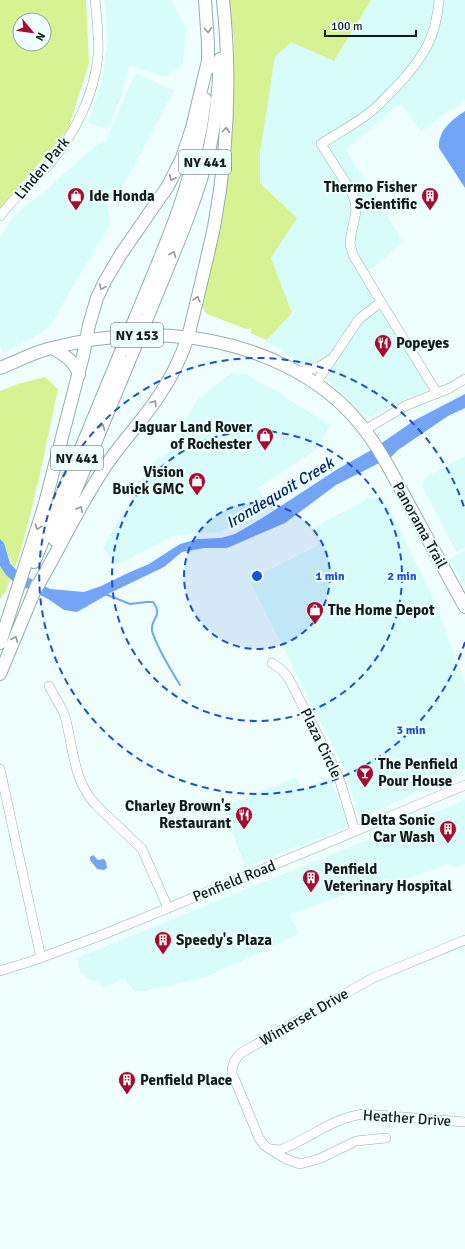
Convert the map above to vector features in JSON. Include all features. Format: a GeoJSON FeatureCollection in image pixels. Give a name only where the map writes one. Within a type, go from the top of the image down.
{"type":"FeatureCollection","features":[{"type":"Feature","properties":{"kind":"main road","name":"NY 441"},"geometry":{"type":"LineString","coordinates":[[142,316],[189,181],[202,123],[207,89],[208,61],[208,28],[205,0]]}},
{"type":"Feature","properties":{"kind":"main road","name":"NY 441"},"geometry":{"type":"LineString","coordinates":[[39,564],[142,316],[192,207],[202,177],[210,147],[219,87],[220,51],[218,0]]}},
{"type":"Feature","properties":{"kind":"main road"},"geometry":{"type":"LineString","coordinates":[[0,644],[24,599],[39,564],[104,469],[160,394],[180,358],[188,337],[214,227],[222,173],[228,81],[223,0]]}},
{"type":"Feature","properties":{"kind":"main road"},"geometry":{"type":"LineString","coordinates":[[0,674],[24,599],[39,564],[44,507],[84,356],[86,340],[97,298],[104,281],[168,186],[182,158],[192,128],[208,61]]}},
{"type":"Feature","properties":{"kind":"main road","name":"NY 153"},"geometry":{"type":"LineString","coordinates":[[0,368],[46,349],[86,340],[131,335],[188,337]]}},
{"type":"Feature","properties":{"kind":"main road","name":"Panorama Trail"},"geometry":{"type":"LineString","coordinates":[[188,337],[221,343],[257,353],[298,372],[316,383],[348,410],[374,443],[465,607]]}},
{"type":"Feature","properties":{"kind":"main road"},"geometry":{"type":"LineString","coordinates":[[53,348],[70,360],[76,367],[79,375]]}},
{"type":"Feature","properties":{"kind":"street","name":"Linden Park"},"geometry":{"type":"LineString","coordinates":[[0,216],[60,150],[87,102],[93,83],[98,56],[98,30],[95,0]]}},
{"type":"Feature","properties":{"kind":"street"},"geometry":{"type":"LineString","coordinates":[[437,393],[353,255],[350,244],[356,212],[355,201],[351,191],[321,144],[373,110],[413,68],[424,52],[433,33],[438,14],[439,0]]}},
{"type":"Feature","properties":{"kind":"street"},"geometry":{"type":"LineString","coordinates":[[316,383],[359,319],[381,302]]}},
{"type":"Feature","properties":{"kind":"street"},"geometry":{"type":"LineString","coordinates":[[298,372],[319,367],[332,358]]}},
{"type":"Feature","properties":{"kind":"street"},"geometry":{"type":"LineString","coordinates":[[365,430],[405,406],[450,388],[465,379]]}},
{"type":"Feature","properties":{"kind":"street","name":"Plaza Circle"},"geometry":{"type":"LineString","coordinates":[[272,663],[282,670],[289,679],[331,761],[340,781],[355,832]]}},
{"type":"Feature","properties":{"kind":"street"},"geometry":{"type":"LineString","coordinates":[[49,686],[64,714],[76,767],[82,786],[91,800],[142,850],[168,908]]}},
{"type":"Feature","properties":{"kind":"street"},"geometry":{"type":"LineString","coordinates":[[0,765],[41,958]]}},
{"type":"Feature","properties":{"kind":"street","name":"Penfield Road"},"geometry":{"type":"LineString","coordinates":[[0,971],[101,936],[355,832],[465,785]]}},
{"type":"Feature","properties":{"kind":"street","name":"Winterset Drive"},"geometry":{"type":"LineString","coordinates":[[268,1148],[259,1138],[232,1073],[232,1068],[237,1057],[241,1053],[373,978],[465,940]]}},
{"type":"Feature","properties":{"kind":"street","name":"Heather Drive"},"geometry":{"type":"LineString","coordinates":[[268,1148],[278,1150],[285,1148],[352,1115],[364,1114],[465,1122]]}},
{"type":"Feature","properties":{"kind":"street","name":"Heather Drive"},"geometry":{"type":"LineString","coordinates":[[268,1148],[300,1164],[319,1159],[356,1141],[386,1138]]}},
{"type":"Feature","properties":{"kind":"shaded area"},"geometry":{"type":"Polygon","coordinates":[[[104,0],[171,0],[186,28],[183,65],[165,77],[129,65],[121,98],[108,129],[88,123],[102,81],[108,40],[104,0]]]}},
{"type":"Feature","properties":{"kind":"shaded area"},"geometry":{"type":"Polygon","coordinates":[[[371,0],[465,0],[465,100],[421,131],[400,103],[346,150],[403,241],[362,277],[372,294],[372,303],[324,362],[308,367],[278,348],[265,342],[292,313],[271,258],[297,218],[260,183],[260,153],[275,57],[291,42],[334,61],[371,0]]]}},
{"type":"Feature","properties":{"kind":"shaded area"},"geometry":{"type":"Polygon","coordinates":[[[135,73],[174,90],[125,183],[107,204],[110,224],[48,329],[3,353],[0,347],[0,238],[14,215],[51,186],[95,146],[106,141],[135,73]]]}},
{"type":"Feature","properties":{"kind":"shaded area"},"geometry":{"type":"Polygon","coordinates":[[[374,312],[382,312],[428,385],[423,393],[398,402],[372,417],[363,414],[327,380],[325,374],[357,327],[374,312]]]}},
{"type":"Feature","properties":{"kind":"shaded area"},"geometry":{"type":"Polygon","coordinates":[[[231,373],[247,375],[330,425],[317,449],[258,488],[264,498],[221,532],[173,536],[115,566],[103,548],[151,464],[179,444],[176,439],[197,400],[231,373]]]}},
{"type":"Feature","properties":{"kind":"shaded area"},"geometry":{"type":"Polygon","coordinates":[[[465,456],[465,547],[456,552],[422,486],[425,478],[465,456]]]}},
{"type":"Feature","properties":{"kind":"shaded area"},"geometry":{"type":"Polygon","coordinates":[[[373,496],[388,506],[435,602],[465,684],[465,770],[360,819],[346,772],[249,580],[319,545],[311,529],[373,496]]]}},
{"type":"Feature","properties":{"kind":"shaded area"},"geometry":{"type":"Polygon","coordinates":[[[465,550],[465,586],[449,559],[465,550]]]}},
{"type":"Feature","properties":{"kind":"shaded area"},"geometry":{"type":"Polygon","coordinates":[[[296,777],[301,790],[330,778],[349,826],[246,867],[222,807],[296,777]]]}},
{"type":"Feature","properties":{"kind":"shaded area"},"geometry":{"type":"Polygon","coordinates":[[[465,800],[465,864],[455,868],[449,864],[398,882],[387,878],[290,915],[299,934],[206,977],[146,991],[134,991],[125,978],[102,988],[99,981],[91,980],[80,971],[78,959],[82,956],[465,800]]]}},
{"type":"Feature","properties":{"kind":"green space"},"geometry":{"type":"Polygon","coordinates":[[[0,0],[86,0],[89,63],[68,130],[0,208],[0,0]]]}},
{"type":"Feature","properties":{"kind":"green space"},"geometry":{"type":"Polygon","coordinates":[[[228,0],[371,0],[334,61],[291,42],[275,57],[260,153],[260,183],[297,218],[271,258],[292,313],[267,340],[250,333],[252,328],[246,329],[207,314],[202,307],[222,219],[231,146],[234,40],[228,0]]]}},
{"type":"Feature","properties":{"kind":"green space"},"geometry":{"type":"Polygon","coordinates":[[[45,377],[58,389],[34,502],[15,568],[10,561],[3,542],[0,539],[0,391],[18,384],[45,377]]]}},
{"type":"Feature","properties":{"kind":"green space"},"geometry":{"type":"Polygon","coordinates":[[[0,566],[10,579],[6,591],[0,599],[0,566]]]}},
{"type":"Feature","properties":{"kind":"water"},"geometry":{"type":"Polygon","coordinates":[[[465,111],[465,188],[439,148],[439,142],[443,131],[447,126],[465,111]]]}},
{"type":"Feature","properties":{"kind":"water"},"geometry":{"type":"Polygon","coordinates":[[[465,394],[465,408],[448,416],[398,450],[391,457],[336,485],[285,523],[227,548],[204,548],[182,552],[164,567],[112,592],[77,612],[64,610],[48,599],[14,582],[6,575],[0,566],[0,539],[4,543],[10,563],[18,572],[50,589],[84,592],[101,586],[149,564],[180,544],[198,539],[221,538],[235,534],[336,470],[373,449],[415,420],[465,394]]]}},
{"type":"Feature","properties":{"kind":"water"},"geometry":{"type":"Polygon","coordinates":[[[93,855],[98,860],[104,859],[107,868],[104,870],[97,869],[90,860],[90,857],[93,855]]]}},
{"type":"Feature","properties":{"kind":"waterway"},"geometry":{"type":"LineString","coordinates":[[105,594],[130,604],[153,602],[156,607],[157,614],[153,623],[152,631],[161,651],[180,685]]}},
{"type":"Feature","properties":{"kind":"place","name":"Ide Honda"},"geometry":{"type":"Point","coordinates":[76,211]}},
{"type":"Feature","properties":{"kind":"place","name":"Thermo Fisher Scientific"},"geometry":{"type":"Point","coordinates":[430,211]}},
{"type":"Feature","properties":{"kind":"place","name":"Popeyes"},"geometry":{"type":"Point","coordinates":[383,358]}},
{"type":"Feature","properties":{"kind":"place","name":"Jaguar Land Rover of Rochester"},"geometry":{"type":"Point","coordinates":[265,451]}},
{"type":"Feature","properties":{"kind":"place","name":"Vision Buick GMC"},"geometry":{"type":"Point","coordinates":[197,496]}},
{"type":"Feature","properties":{"kind":"place","name":"The Home Depot"},"geometry":{"type":"Point","coordinates":[315,625]}},
{"type":"Feature","properties":{"kind":"place","name":"The Penfield Pour House"},"geometry":{"type":"Point","coordinates":[365,788]}},
{"type":"Feature","properties":{"kind":"place","name":"Charley Brown's Restaurant"},"geometry":{"type":"Point","coordinates":[244,830]}},
{"type":"Feature","properties":{"kind":"place","name":"Delta Sonic Car Wash"},"geometry":{"type":"Point","coordinates":[448,844]}},
{"type":"Feature","properties":{"kind":"place","name":"Penfield Veterinary Hospital"},"geometry":{"type":"Point","coordinates":[311,893]}},
{"type":"Feature","properties":{"kind":"place","name":"Speedy's Plaza"},"geometry":{"type":"Point","coordinates":[163,955]}},
{"type":"Feature","properties":{"kind":"place","name":"Penfield Place"},"geometry":{"type":"Point","coordinates":[127,1095]}},
{"type":"Feature","properties":{"kind":"water label","name":"Irondequoit Creek"},"geometry":{"type":"Point","coordinates":[280,493]}}]}
